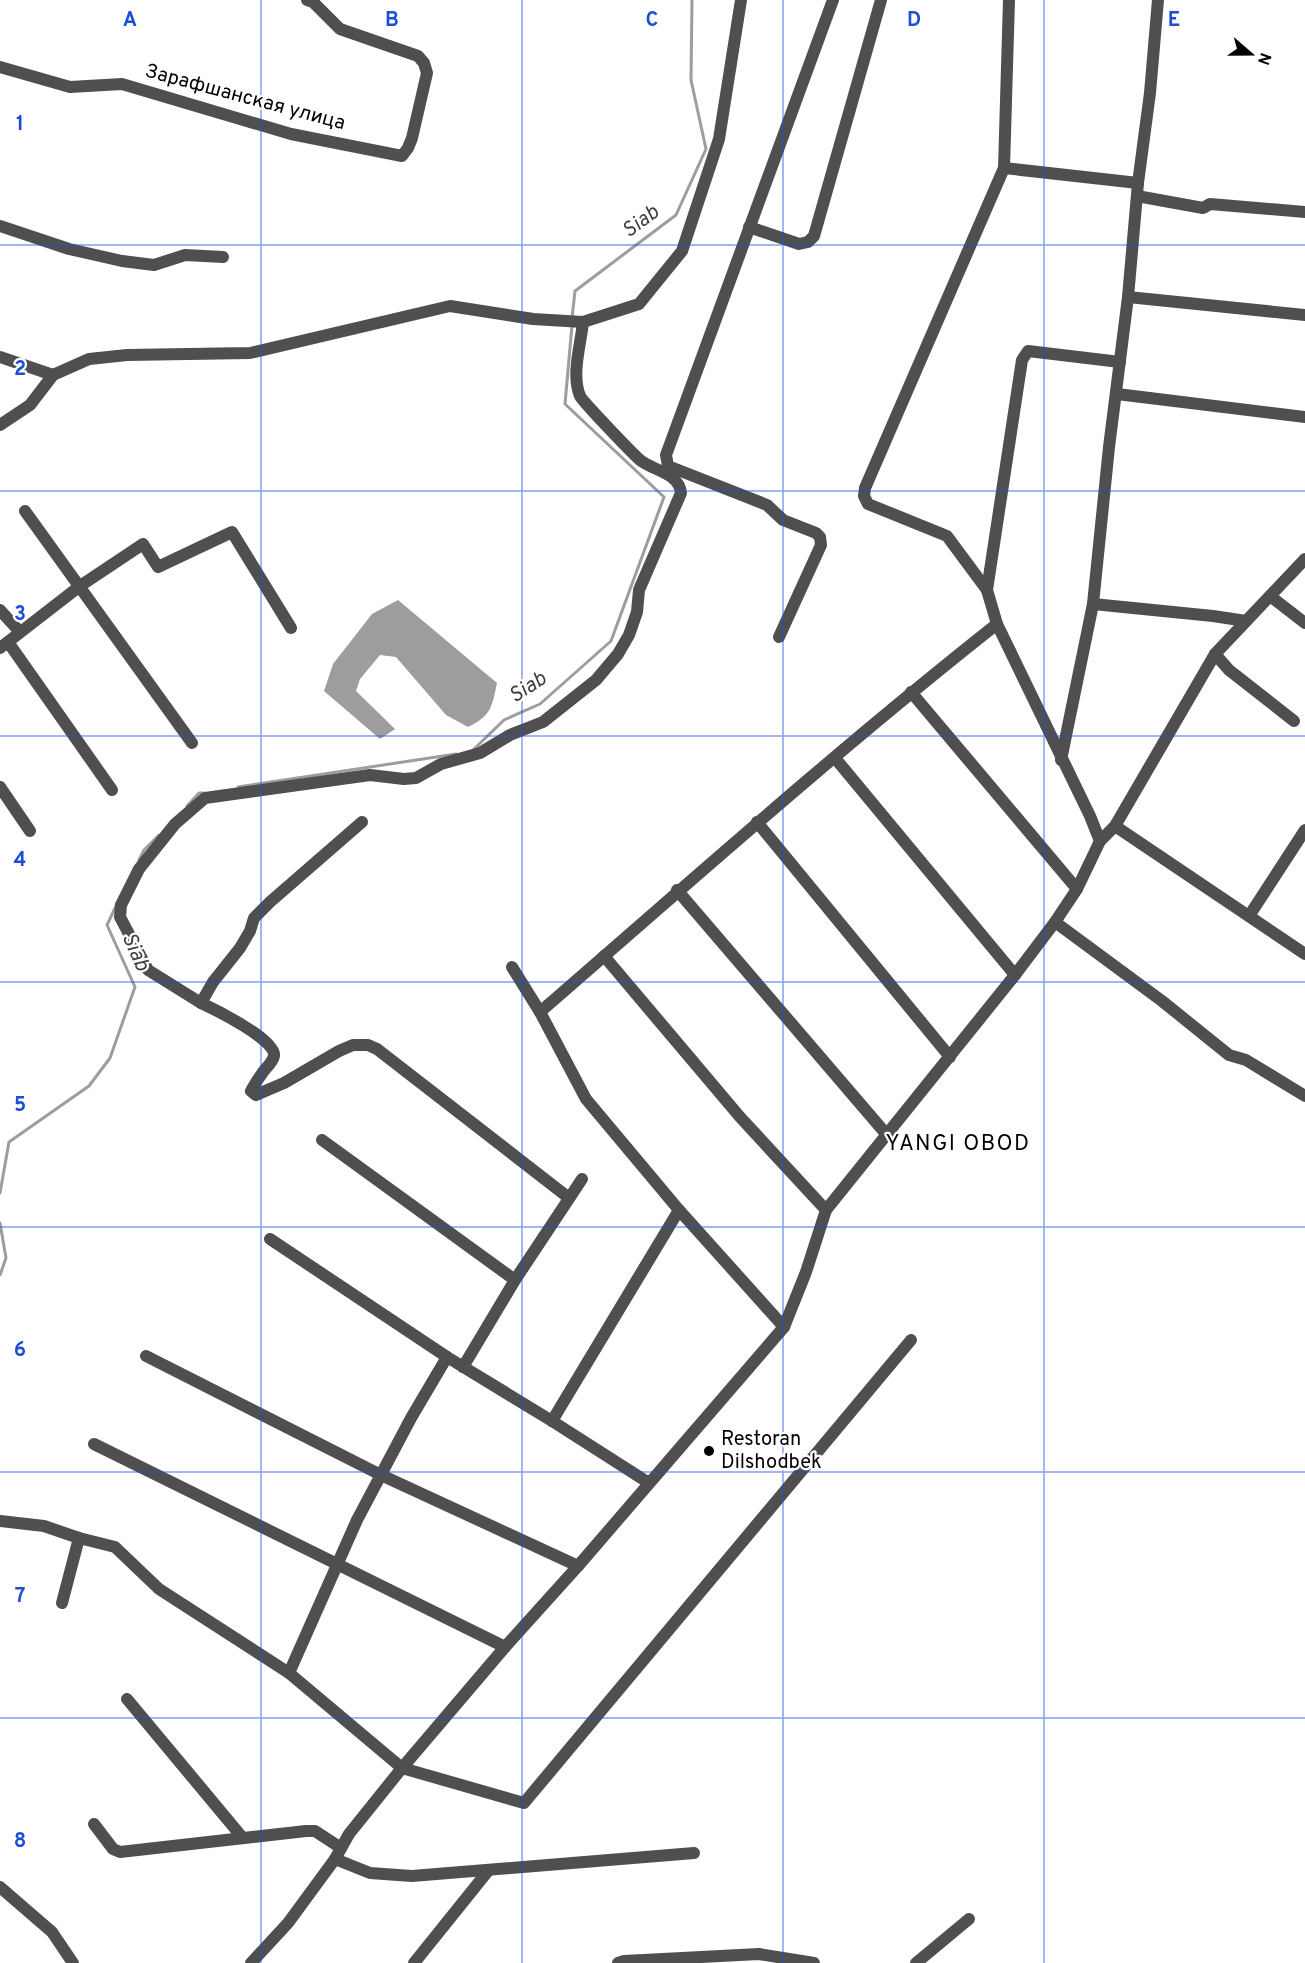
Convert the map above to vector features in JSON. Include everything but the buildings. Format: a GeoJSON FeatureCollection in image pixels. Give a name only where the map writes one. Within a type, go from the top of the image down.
{"type":"FeatureCollection","features":[{"type":"Feature","properties":{"kind":"street","name":"Зарафшанская улица"},"geometry":{"type":"LineString","coordinates":[[0,67],[70,87],[122,84],[291,134],[402,156],[412,138],[427,73],[424,63],[418,56],[340,29],[313,2],[307,0]]}},
{"type":"Feature","properties":{"kind":"street"},"geometry":{"type":"LineString","coordinates":[[0,425],[30,405],[53,375],[89,359],[127,355],[250,353],[450,306],[533,319],[583,322],[639,304],[682,251],[719,139],[741,0]]}},
{"type":"Feature","properties":{"kind":"street"},"geometry":{"type":"LineString","coordinates":[[779,637],[821,545],[820,537],[816,533],[783,520],[767,505],[681,478],[668,466],[666,455],[833,0]]}},
{"type":"Feature","properties":{"kind":"street"},"geometry":{"type":"LineString","coordinates":[[749,227],[799,244],[808,242],[814,236],[881,0]]}},
{"type":"Feature","properties":{"kind":"street"},"geometry":{"type":"LineString","coordinates":[[1009,0],[1004,168],[864,496],[868,504],[947,536],[987,590],[997,624],[1100,841]]}},
{"type":"Feature","properties":{"kind":"street"},"geometry":{"type":"LineString","coordinates":[[1062,760],[1093,604],[1109,447],[1128,297],[1138,183],[1150,93],[1158,0]]}},
{"type":"Feature","properties":{"kind":"street"},"geometry":{"type":"LineString","coordinates":[[1004,168],[1138,183]]}},
{"type":"Feature","properties":{"kind":"street"},"geometry":{"type":"LineString","coordinates":[[1137,196],[1203,208],[1210,204],[1305,212]]}},
{"type":"Feature","properties":{"kind":"street"},"geometry":{"type":"LineString","coordinates":[[0,226],[69,249],[122,261],[154,265],[185,255],[223,257]]}},
{"type":"Feature","properties":{"kind":"street"},"geometry":{"type":"LineString","coordinates":[[1128,297],[1305,315]]}},
{"type":"Feature","properties":{"kind":"street"},"geometry":{"type":"LineString","coordinates":[[583,322],[576,378],[580,397],[641,460],[675,479],[681,478]]}},
{"type":"Feature","properties":{"kind":"street"},"geometry":{"type":"LineString","coordinates":[[987,590],[1022,360],[1028,351],[1120,362]]}},
{"type":"Feature","properties":{"kind":"street"},"geometry":{"type":"LineString","coordinates":[[0,357],[53,375]]}},
{"type":"Feature","properties":{"kind":"street"},"geometry":{"type":"LineString","coordinates":[[1117,394],[1305,417]]}},
{"type":"Feature","properties":{"kind":"street"},"geometry":{"type":"LineString","coordinates":[[569,1198],[377,1049],[368,1045],[353,1046],[339,1051],[284,1083],[256,1095],[251,1091],[261,1073],[271,1064],[275,1054],[274,1049],[239,1023],[201,1003],[148,970],[120,917],[121,905],[139,869],[175,824],[205,798],[370,775],[416,778],[441,764],[480,753],[510,735],[543,722],[596,680],[618,654],[630,635],[637,612],[639,590],[681,493],[681,478]]}},
{"type":"Feature","properties":{"kind":"street"},"geometry":{"type":"LineString","coordinates":[[25,511],[192,743]]}},
{"type":"Feature","properties":{"kind":"street"},"geometry":{"type":"LineString","coordinates":[[112,790],[4,645],[80,586],[143,544],[158,567],[232,532],[291,628]]}},
{"type":"Feature","properties":{"kind":"street"},"geometry":{"type":"LineString","coordinates":[[251,1963],[288,1923],[349,1834],[402,1768],[784,1327],[806,1272],[826,1210],[950,1057],[1055,922],[1077,889],[1100,841],[1114,826],[1215,654],[1305,559]]}},
{"type":"Feature","properties":{"kind":"street"},"geometry":{"type":"LineString","coordinates":[[1270,596],[1305,623]]}},
{"type":"Feature","properties":{"kind":"street"},"geometry":{"type":"LineString","coordinates":[[1093,604],[1246,621]]}},
{"type":"Feature","properties":{"kind":"street"},"geometry":{"type":"LineString","coordinates":[[0,610],[20,632]]}},
{"type":"Feature","properties":{"kind":"street"},"geometry":{"type":"LineString","coordinates":[[540,1012],[757,822],[911,692],[997,624]]}},
{"type":"Feature","properties":{"kind":"street"},"geometry":{"type":"LineString","coordinates":[[1215,654],[1229,670],[1294,721]]}},
{"type":"Feature","properties":{"kind":"street"},"geometry":{"type":"LineString","coordinates":[[911,692],[1077,889]]}},
{"type":"Feature","properties":{"kind":"street"},"geometry":{"type":"LineString","coordinates":[[835,758],[1015,975]]}},
{"type":"Feature","properties":{"kind":"street"},"geometry":{"type":"LineString","coordinates":[[0,787],[30,831]]}},
{"type":"Feature","properties":{"kind":"street"},"geometry":{"type":"LineString","coordinates":[[201,1003],[213,982],[240,948],[255,918],[270,902],[363,822]]}},
{"type":"Feature","properties":{"kind":"street"},"geometry":{"type":"LineString","coordinates":[[757,822],[950,1057]]}},
{"type":"Feature","properties":{"kind":"street"},"geometry":{"type":"LineString","coordinates":[[1114,826],[1305,954]]}},
{"type":"Feature","properties":{"kind":"street"},"geometry":{"type":"LineString","coordinates":[[1249,916],[1305,830]]}},
{"type":"Feature","properties":{"kind":"street"},"geometry":{"type":"LineString","coordinates":[[677,890],[887,1135]]}},
{"type":"Feature","properties":{"kind":"street"},"geometry":{"type":"LineString","coordinates":[[1055,922],[1162,1001],[1229,1055],[1246,1060],[1305,1096]]}},
{"type":"Feature","properties":{"kind":"street"},"geometry":{"type":"LineString","coordinates":[[604,956],[740,1117],[826,1210]]}},
{"type":"Feature","properties":{"kind":"street"},"geometry":{"type":"LineString","coordinates":[[512,967],[540,1012],[586,1099],[679,1210],[784,1327]]}},
{"type":"Feature","properties":{"kind":"street"},"geometry":{"type":"LineString","coordinates":[[322,1140],[515,1280]]}},
{"type":"Feature","properties":{"kind":"street"},"geometry":{"type":"LineString","coordinates":[[463,1367],[515,1280],[582,1179]]}},
{"type":"Feature","properties":{"kind":"street"},"geometry":{"type":"LineString","coordinates":[[552,1421],[679,1210]]}},
{"type":"Feature","properties":{"kind":"street"},"geometry":{"type":"LineString","coordinates":[[270,1239],[447,1357],[649,1484]]}},
{"type":"Feature","properties":{"kind":"street"},"geometry":{"type":"LineString","coordinates":[[0,1521],[44,1526],[116,1547],[159,1589],[289,1672],[402,1768],[524,1803],[911,1340]]}},
{"type":"Feature","properties":{"kind":"street"},"geometry":{"type":"LineString","coordinates":[[146,1356],[381,1475],[578,1566]]}},
{"type":"Feature","properties":{"kind":"street"},"geometry":{"type":"LineString","coordinates":[[289,1672],[357,1520],[411,1418],[447,1357]]}},
{"type":"Feature","properties":{"kind":"street"},"geometry":{"type":"LineString","coordinates":[[94,1444],[505,1647]]}},
{"type":"Feature","properties":{"kind":"street"},"geometry":{"type":"LineString","coordinates":[[62,1603],[79,1538]]}},
{"type":"Feature","properties":{"kind":"street"},"geometry":{"type":"LineString","coordinates":[[127,1699],[242,1837]]}},
{"type":"Feature","properties":{"kind":"street"},"geometry":{"type":"LineString","coordinates":[[94,1824],[113,1849],[120,1852],[242,1837],[315,1831],[338,1853],[370,1873],[412,1876],[694,1853]]}},
{"type":"Feature","properties":{"kind":"street"},"geometry":{"type":"LineString","coordinates":[[414,1963],[488,1871]]}},
{"type":"Feature","properties":{"kind":"street"},"geometry":{"type":"LineString","coordinates":[[1,1890],[52,1932],[73,1963]]}},
{"type":"Feature","properties":{"kind":"street"},"geometry":{"type":"LineString","coordinates":[[916,1963],[969,1919]]}},
{"type":"Feature","properties":{"kind":"street"},"geometry":{"type":"LineString","coordinates":[[618,1963],[759,1954],[814,1963]]}},
{"type":"Feature","properties":{"kind":"shaded area"},"geometry":{"type":"Polygon","coordinates":[[[398,600],[497,683],[489,710],[482,719],[468,727],[446,715],[396,657],[380,655],[360,679],[356,691],[395,729],[380,739],[324,691],[333,664],[372,614],[398,600]]]}},
{"type":"Feature","properties":{"kind":"waterway","name":"Siab"},"geometry":{"type":"LineString","coordinates":[[572,318],[575,291],[676,215],[706,149],[691,80],[692,0]]}},
{"type":"Feature","properties":{"kind":"waterway","name":"Siab"},"geometry":{"type":"LineString","coordinates":[[474,749],[504,720],[540,704],[611,641],[664,497],[565,404],[572,325]]}},
{"type":"Feature","properties":{"kind":"waterway","name":"Siab"},"geometry":{"type":"LineString","coordinates":[[238,787],[456,754]]}},
{"type":"Feature","properties":{"kind":"waterway","name":"Siab"},"geometry":{"type":"LineString","coordinates":[[187,806],[199,793],[204,793]]}},
{"type":"Feature","properties":{"kind":"waterway","name":"Siab"},"geometry":{"type":"LineString","coordinates":[[139,860],[144,850],[159,835]]}},
{"type":"Feature","properties":{"kind":"waterway","name":"Siab"},"geometry":{"type":"LineString","coordinates":[[0,1193],[9,1142],[89,1086],[110,1058],[135,987],[107,925],[116,906]]}},
{"type":"Feature","properties":{"kind":"waterway","name":"Siab"},"geometry":{"type":"LineString","coordinates":[[0,1223],[6,1258],[0,1275]]}},
{"type":"Feature","properties":{"kind":"place","name":"Restoran Dilshodbek"},"geometry":{"type":"Point","coordinates":[709,1451]}},
{"type":"Feature","properties":{"kind":"district","name":"YANGI OBOD"},"geometry":{"type":"Point","coordinates":[958,1144]}}]}
